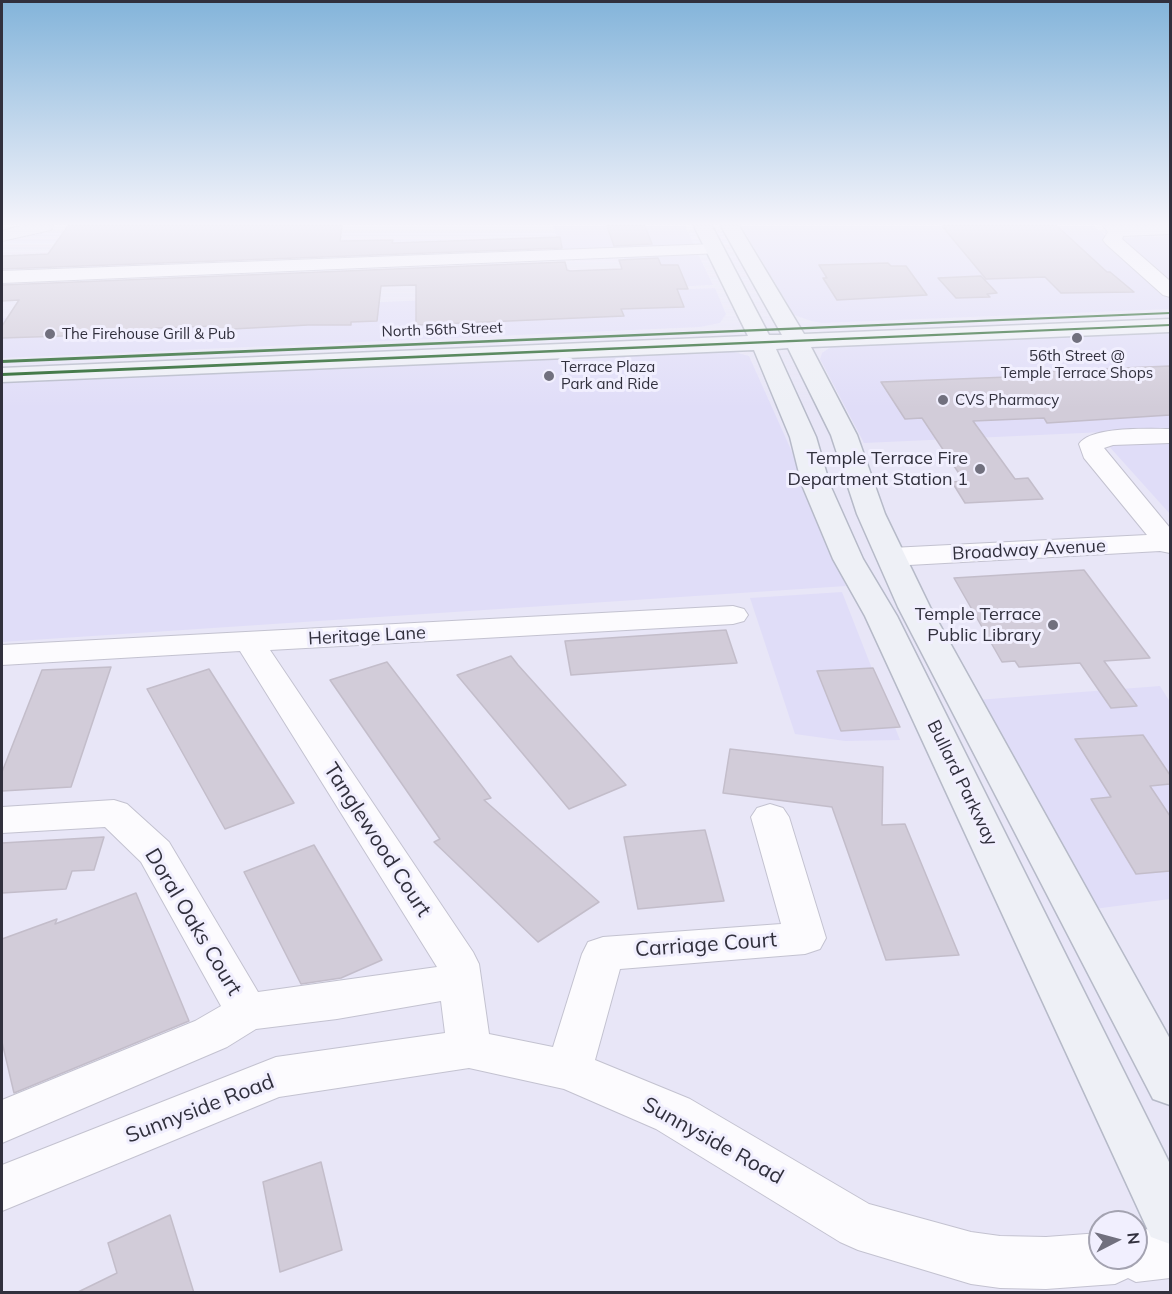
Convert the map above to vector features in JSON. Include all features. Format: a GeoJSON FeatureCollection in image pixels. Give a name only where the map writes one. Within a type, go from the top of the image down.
{"type":"FeatureCollection","features":[{"type":"Feature","properties":{"kind":"main road","name":"Bullard Parkway"},"geometry":{"type":"LineString","coordinates":[[734,286],[759,337],[803,437],[812,474],[848,559],[881,616],[1170,1219]]}},
{"type":"Feature","properties":{"kind":"main road","name":"Bullard Parkway"},"geometry":{"type":"LineString","coordinates":[[764,286],[844,435],[871,514],[914,607],[1170,1084]]}},
{"type":"Feature","properties":{"kind":"main road","name":"North 56th Street"},"geometry":{"type":"LineString","coordinates":[[2,375],[311,362],[1170,313]]}},
{"type":"Feature","properties":{"kind":"main road"},"geometry":{"type":"LineString","coordinates":[[1071,329],[1089,324],[1170,320]]}},
{"type":"Feature","properties":{"kind":"main road","name":"North 56th Street"},"geometry":{"type":"LineString","coordinates":[[792,335],[1170,325]]}},
{"type":"Feature","properties":{"kind":"main road","name":"North 56th Street"},"geometry":{"type":"LineString","coordinates":[[2,362],[467,342],[759,337]]}},
{"type":"Feature","properties":{"kind":"main road"},"geometry":{"type":"LineString","coordinates":[[311,362],[349,354],[456,347],[467,342]]}},
{"type":"Feature","properties":{"kind":"main road"},"geometry":{"type":"LineString","coordinates":[[51,373],[104,364],[190,360],[204,358],[208,353]]}},
{"type":"Feature","properties":{"kind":"street"},"geometry":{"type":"LineString","coordinates":[[1169,544],[1093,453],[1092,444],[1111,438],[1170,436]]}},
{"type":"Feature","properties":{"kind":"street","name":"Broadway Avenue"},"geometry":{"type":"LineString","coordinates":[[891,557],[1169,544]]}},
{"type":"Feature","properties":{"kind":"street","name":"Heritage Lane"},"geometry":{"type":"LineString","coordinates":[[2,655],[733,615]]}},
{"type":"Feature","properties":{"kind":"street","name":"Tanglewood Court"},"geometry":{"type":"LineString","coordinates":[[250,643],[458,964],[468,1049]]}},
{"type":"Feature","properties":{"kind":"street","name":"Doral Oaks Court"},"geometry":{"type":"LineString","coordinates":[[2,820],[114,813],[155,852],[247,1012]]}},
{"type":"Feature","properties":{"kind":"street","name":"Carriage Court"},"geometry":{"type":"LineString","coordinates":[[569,1070],[603,954],[805,938],[770,817]]}},
{"type":"Feature","properties":{"kind":"street"},"geometry":{"type":"LineString","coordinates":[[2,1122],[211,1034],[247,1012],[337,1001],[460,981]]}},
{"type":"Feature","properties":{"kind":"street","name":"Sunnyside Road"},"geometry":{"type":"LineString","coordinates":[[2,1188],[276,1077],[468,1049],[569,1070],[673,1114],[858,1225],[971,1258],[1046,1263],[1088,1260]]}},
{"type":"Feature","properties":{"kind":"street"},"geometry":{"type":"LineString","coordinates":[[1148,1255],[1170,1253]]}},
{"type":"Feature","properties":{"kind":"shaded area"},"geometry":{"type":"Polygon","coordinates":[[[631,286],[685,286],[632,289],[631,286]]]}},
{"type":"Feature","properties":{"kind":"shaded area"},"geometry":{"type":"Polygon","coordinates":[[[777,286],[1170,286],[1170,309],[822,323],[794,315],[777,286]]]}},
{"type":"Feature","properties":{"kind":"shaded area"},"geometry":{"type":"Polygon","coordinates":[[[715,288],[726,314],[720,323],[700,327],[2,358],[2,318],[715,288]]]}},
{"type":"Feature","properties":{"kind":"shaded area"},"geometry":{"type":"Polygon","coordinates":[[[1170,331],[1170,429],[864,443],[820,359],[822,353],[832,346],[1170,331]]]}},
{"type":"Feature","properties":{"kind":"shaded area"},"geometry":{"type":"Polygon","coordinates":[[[731,351],[749,356],[792,452],[846,586],[2,642],[2,383],[731,351]]]}},
{"type":"Feature","properties":{"kind":"shaded area"},"geometry":{"type":"Polygon","coordinates":[[[1170,430],[1170,514],[1098,434],[1170,430]]]}},
{"type":"Feature","properties":{"kind":"shaded area"},"geometry":{"type":"Polygon","coordinates":[[[842,592],[900,740],[845,741],[795,734],[750,598],[842,592]]]}},
{"type":"Feature","properties":{"kind":"shaded area"},"geometry":{"type":"Polygon","coordinates":[[[1160,686],[1170,702],[1170,899],[1094,909],[977,700],[1160,686]]]}},
{"type":"Feature","properties":{"kind":"building"},"geometry":{"type":"Polygon","coordinates":[[[2,286],[381,286],[377,321],[351,322],[351,325],[213,330],[215,326],[156,328],[155,333],[2,338],[2,326],[19,300],[2,301],[2,286]]]}},
{"type":"Feature","properties":{"kind":"building"},"geometry":{"type":"Polygon","coordinates":[[[416,286],[687,286],[688,289],[677,289],[684,307],[621,309],[624,316],[416,325],[416,286]]]}},
{"type":"Feature","properties":{"kind":"building"},"geometry":{"type":"Polygon","coordinates":[[[828,286],[921,286],[927,295],[837,300],[828,286]]]}},
{"type":"Feature","properties":{"kind":"building"},"geometry":{"type":"Polygon","coordinates":[[[946,286],[991,286],[997,293],[987,294],[990,297],[956,298],[946,286]]]}},
{"type":"Feature","properties":{"kind":"building"},"geometry":{"type":"Polygon","coordinates":[[[1054,286],[1127,286],[1134,292],[1061,293],[1054,286]]]}},
{"type":"Feature","properties":{"kind":"building"},"geometry":{"type":"Polygon","coordinates":[[[1170,366],[1170,415],[1047,423],[1044,418],[973,421],[1015,479],[1028,478],[1043,499],[965,503],[952,482],[964,481],[922,418],[905,419],[881,382],[1008,377],[1005,373],[1170,366]]]}},
{"type":"Feature","properties":{"kind":"building","name":"Temple Terrace Public Library"},"geometry":{"type":"Polygon","coordinates":[[[1084,570],[1150,658],[1104,661],[1137,706],[1111,708],[1080,663],[1019,667],[1015,661],[1002,662],[954,578],[1084,570]]]}},
{"type":"Feature","properties":{"kind":"building"},"geometry":{"type":"Polygon","coordinates":[[[726,630],[737,663],[571,675],[565,641],[726,630]]]}},
{"type":"Feature","properties":{"kind":"building"},"geometry":{"type":"Polygon","coordinates":[[[511,656],[626,785],[569,809],[457,675],[511,656]]]}},
{"type":"Feature","properties":{"kind":"building"},"geometry":{"type":"Polygon","coordinates":[[[387,662],[491,798],[484,800],[599,902],[538,942],[434,842],[440,839],[330,680],[387,662]]]}},
{"type":"Feature","properties":{"kind":"building"},"geometry":{"type":"Polygon","coordinates":[[[111,667],[71,787],[2,791],[2,772],[42,670],[111,667]]]}},
{"type":"Feature","properties":{"kind":"building"},"geometry":{"type":"Polygon","coordinates":[[[873,668],[900,727],[841,731],[817,671],[873,668]]]}},
{"type":"Feature","properties":{"kind":"building"},"geometry":{"type":"Polygon","coordinates":[[[209,669],[294,803],[225,829],[147,689],[209,669]]]}},
{"type":"Feature","properties":{"kind":"building"},"geometry":{"type":"Polygon","coordinates":[[[1143,735],[1170,775],[1170,784],[1150,786],[1170,816],[1170,871],[1136,874],[1091,799],[1111,797],[1075,739],[1143,735]]]}},
{"type":"Feature","properties":{"kind":"building"},"geometry":{"type":"Polygon","coordinates":[[[730,749],[883,767],[882,825],[905,824],[959,955],[886,960],[832,807],[723,793],[730,749]]]}},
{"type":"Feature","properties":{"kind":"building"},"geometry":{"type":"Polygon","coordinates":[[[705,830],[724,901],[638,909],[624,837],[705,830]]]}},
{"type":"Feature","properties":{"kind":"building"},"geometry":{"type":"Polygon","coordinates":[[[104,837],[94,870],[72,871],[66,889],[2,893],[2,843],[104,837]]]}},
{"type":"Feature","properties":{"kind":"building"},"geometry":{"type":"Polygon","coordinates":[[[314,845],[382,960],[341,978],[301,984],[244,872],[314,845]]]}},
{"type":"Feature","properties":{"kind":"building"},"geometry":{"type":"Polygon","coordinates":[[[136,893],[189,1021],[14,1093],[2,1042],[2,939],[57,919],[55,924],[136,893]]]}},
{"type":"Feature","properties":{"kind":"building"},"geometry":{"type":"Polygon","coordinates":[[[321,1162],[342,1250],[280,1272],[263,1182],[321,1162]]]}},
{"type":"Feature","properties":{"kind":"building"},"geometry":{"type":"Polygon","coordinates":[[[170,1215],[194,1293],[76,1293],[117,1273],[108,1243],[170,1215]]]}},
{"type":"Feature","properties":{"kind":"cycle path"},"geometry":{"type":"LineString","coordinates":[[2,362],[1170,313]]}},
{"type":"Feature","properties":{"kind":"cycle path"},"geometry":{"type":"LineString","coordinates":[[2,375],[1170,325]]}},
{"type":"Feature","properties":{"kind":"place","name":"The Firehouse Grill & Pub"},"geometry":{"type":"Point","coordinates":[50,334]}},
{"type":"Feature","properties":{"kind":"place","name":"56th Street @ Temple Terrace Shops"},"geometry":{"type":"Point","coordinates":[1077,338]}},
{"type":"Feature","properties":{"kind":"place","name":"Terrace Plaza Park and Ride"},"geometry":{"type":"Point","coordinates":[549,376]}},
{"type":"Feature","properties":{"kind":"place","name":"CVS Pharmacy"},"geometry":{"type":"Point","coordinates":[943,400]}},
{"type":"Feature","properties":{"kind":"place","name":"Temple Terrace Fire Department Station 1"},"geometry":{"type":"Point","coordinates":[980,469]}},
{"type":"Feature","properties":{"kind":"place","name":"Temple Terrace Public Library"},"geometry":{"type":"Point","coordinates":[1053,625]}}]}
